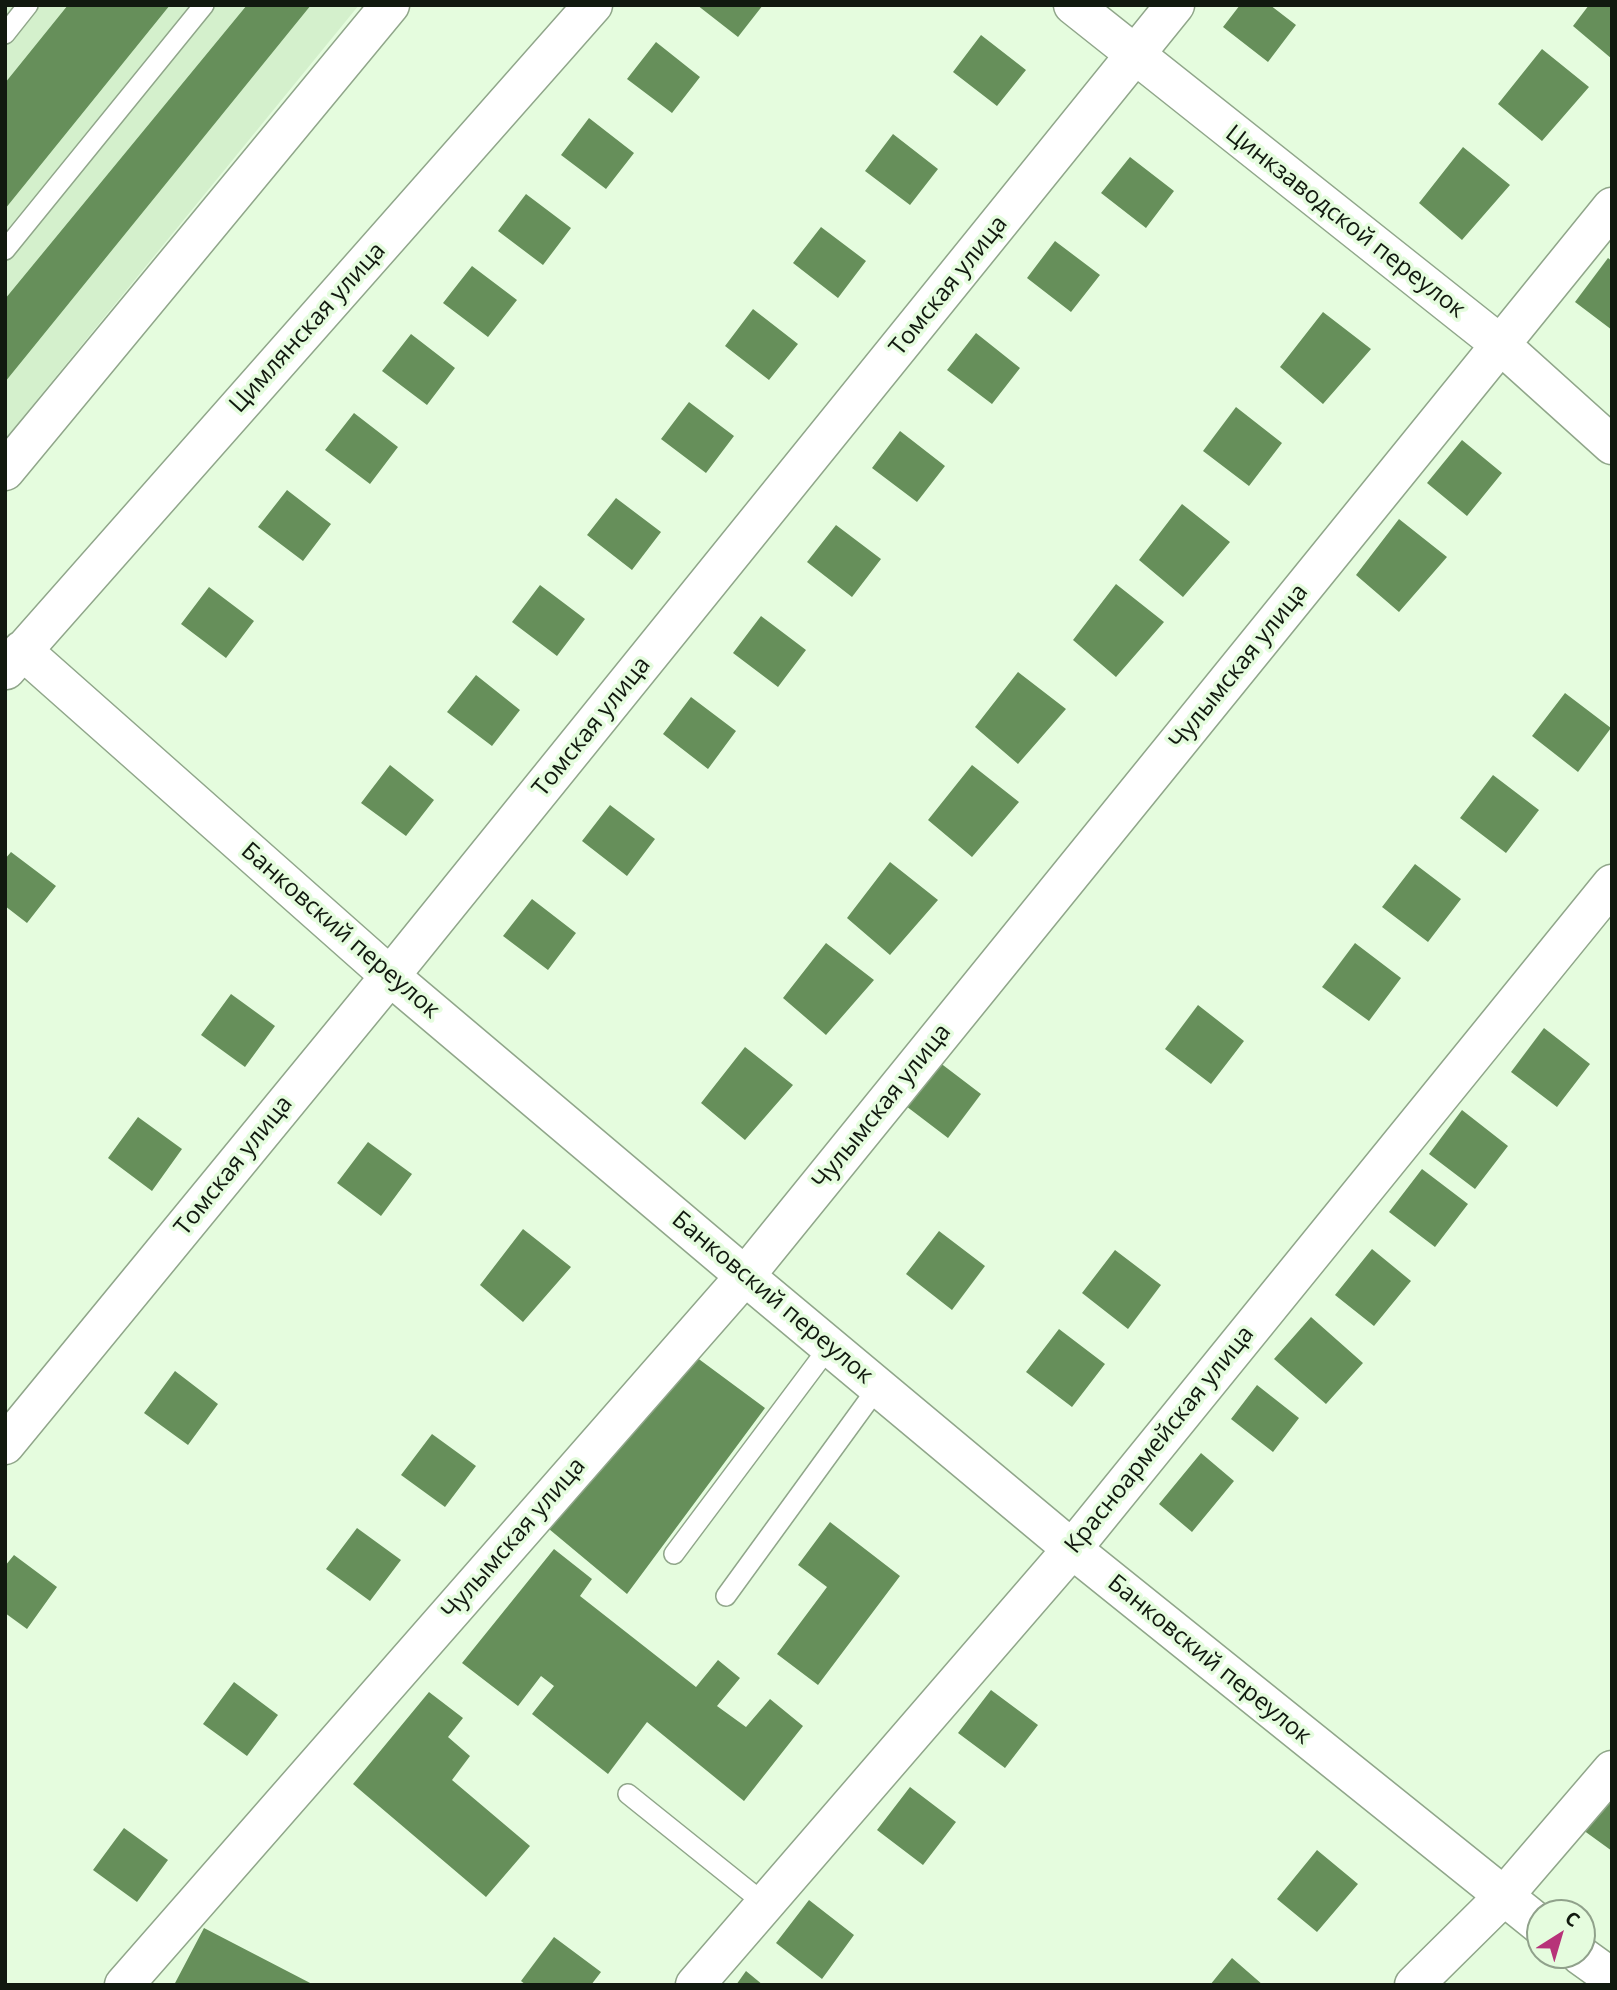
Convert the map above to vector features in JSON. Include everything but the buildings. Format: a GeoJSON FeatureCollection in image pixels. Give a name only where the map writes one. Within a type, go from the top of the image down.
{"type":"FeatureCollection","features":[{"type":"Feature","properties":{"kind":"street"},"geometry":{"type":"LineString","coordinates":[[5,471],[390,5]]}},
{"type":"Feature","properties":{"kind":"street","name":"Цимлянская улица"},"geometry":{"type":"LineString","coordinates":[[14,660],[593,5]]}},
{"type":"Feature","properties":{"kind":"street","name":"Цинкзаводской переулок"},"geometry":{"type":"LineString","coordinates":[[1073,5],[1501,345],[1612,445]]}},
{"type":"Feature","properties":{"kind":"street","name":"Томская улица"},"geometry":{"type":"LineString","coordinates":[[5,1445],[390,976],[1175,5]]}},
{"type":"Feature","properties":{"kind":"street","name":"Чулымская улица"},"geometry":{"type":"LineString","coordinates":[[124,1985],[745,1276],[1612,207]]}},
{"type":"Feature","properties":{"kind":"street","name":"Банковский переулок"},"geometry":{"type":"LineString","coordinates":[[14,660],[1072,1549],[1526,1914]]}},
{"type":"Feature","properties":{"kind":"street","name":"Красноармейская улица"},"geometry":{"type":"LineString","coordinates":[[695,1985],[1072,1549],[1612,884]]}},
{"type":"Feature","properties":{"kind":"street"},"geometry":{"type":"LineString","coordinates":[[1414,1985],[1503,1897],[1612,1770]]}},
{"type":"Feature","properties":{"kind":"street"},"geometry":{"type":"LineString","coordinates":[[1596,1967],[1612,1979]]}},
{"type":"Feature","properties":{"kind":"lane"},"geometry":{"type":"LineString","coordinates":[[5,34],[28,5]]}},
{"type":"Feature","properties":{"kind":"lane"},"geometry":{"type":"LineString","coordinates":[[5,250],[204,5]]}},
{"type":"Feature","properties":{"kind":"lane"},"geometry":{"type":"LineString","coordinates":[[674,1554],[829,1347]]}},
{"type":"Feature","properties":{"kind":"lane"},"geometry":{"type":"LineString","coordinates":[[726,1596],[878,1387]]}},
{"type":"Feature","properties":{"kind":"lane"},"geometry":{"type":"LineString","coordinates":[[628,1794],[765,1904]]}},
{"type":"Feature","properties":{"kind":"shaded area"},"geometry":{"type":"Polygon","coordinates":[[[5,5],[359,5],[5,439],[5,5]]]}}]}
